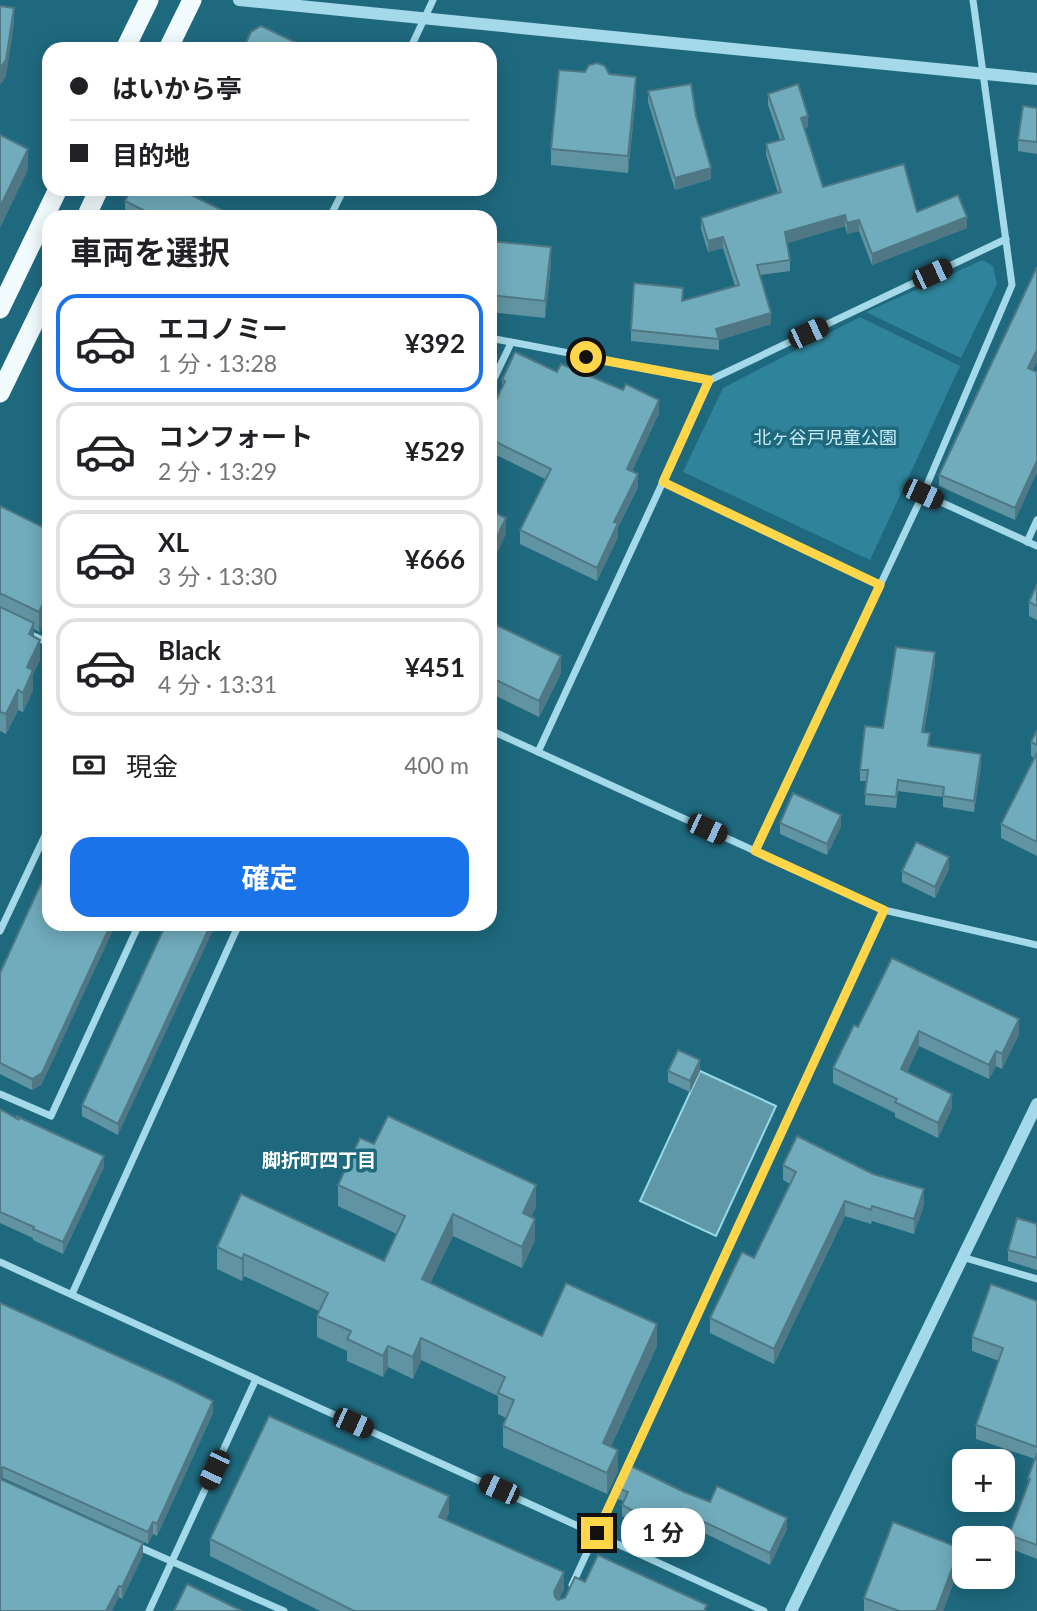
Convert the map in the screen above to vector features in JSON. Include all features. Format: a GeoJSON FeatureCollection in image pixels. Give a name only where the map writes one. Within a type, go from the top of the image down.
{"type":"FeatureCollection","features":[{"type":"Feature","properties":{"kind":"highway"},"geometry":{"type":"LineString","coordinates":[[128,42],[149,0]]}},
{"type":"Feature","properties":{"kind":"highway"},"geometry":{"type":"LineString","coordinates":[[171,42],[192,0]]}},
{"type":"Feature","properties":{"kind":"highway"},"geometry":{"type":"LineString","coordinates":[[0,309],[42,222]]}},
{"type":"Feature","properties":{"kind":"highway"},"geometry":{"type":"LineString","coordinates":[[0,393],[42,306]]}},
{"type":"Feature","properties":{"kind":"street"},"geometry":{"type":"LineString","coordinates":[[239,0],[1037,79]]}},
{"type":"Feature","properties":{"kind":"street"},"geometry":{"type":"LineString","coordinates":[[413,42],[433,0]]}},
{"type":"Feature","properties":{"kind":"street"},"geometry":{"type":"LineString","coordinates":[[755,851],[923,494],[1012,285],[973,0]]}},
{"type":"Feature","properties":{"kind":"street"},"geometry":{"type":"LineString","coordinates":[[497,340],[709,380],[1006,239]]}},
{"type":"Feature","properties":{"kind":"street"},"geometry":{"type":"LineString","coordinates":[[497,372],[511,343]]}},
{"type":"Feature","properties":{"kind":"street"},"geometry":{"type":"LineString","coordinates":[[538,752],[709,380]]}},
{"type":"Feature","properties":{"kind":"street"},"geometry":{"type":"LineString","coordinates":[[663,482],[880,585]]}},
{"type":"Feature","properties":{"kind":"street"},"geometry":{"type":"LineString","coordinates":[[923,494],[1037,546]]}},
{"type":"Feature","properties":{"kind":"street"},"geometry":{"type":"LineString","coordinates":[[1027,542],[1037,520]]}},
{"type":"Feature","properties":{"kind":"street"},"geometry":{"type":"LineString","coordinates":[[24,632],[42,640]]}},
{"type":"Feature","properties":{"kind":"street"},"geometry":{"type":"LineString","coordinates":[[497,733],[884,910],[1037,945]]}},
{"type":"Feature","properties":{"kind":"street"},"geometry":{"type":"LineString","coordinates":[[0,931],[42,842]]}},
{"type":"Feature","properties":{"kind":"street"},"geometry":{"type":"LineString","coordinates":[[570,1589],[884,910]]}},
{"type":"Feature","properties":{"kind":"street"},"geometry":{"type":"LineString","coordinates":[[0,1094],[51,1116],[136,931]]}},
{"type":"Feature","properties":{"kind":"street"},"geometry":{"type":"LineString","coordinates":[[72,1294],[236,931]]}},
{"type":"Feature","properties":{"kind":"street"},"geometry":{"type":"LineString","coordinates":[[791,1611],[1037,1104]]}},
{"type":"Feature","properties":{"kind":"street"},"geometry":{"type":"LineString","coordinates":[[961,1257],[1037,1279]]}},
{"type":"Feature","properties":{"kind":"street"},"geometry":{"type":"LineString","coordinates":[[0,1262],[764,1611]]}},
{"type":"Feature","properties":{"kind":"street"},"geometry":{"type":"LineString","coordinates":[[149,1611],[256,1379]]}},
{"type":"Feature","properties":{"kind":"street"},"geometry":{"type":"LineString","coordinates":[[123,1539],[284,1611]]}},
{"type":"Feature","properties":{"kind":"green space"},"geometry":{"type":"Polygon","coordinates":[[[983,260],[993,266],[997,284],[961,358],[866,312],[983,260]]]}},
{"type":"Feature","properties":{"kind":"green space","name":"北ヶ谷戸児童公園"},"geometry":{"type":"Polygon","coordinates":[[[860,317],[960,366],[870,560],[683,472],[723,388],[860,317]]]}},
{"type":"Feature","properties":{"kind":"shaded area"},"geometry":{"type":"Polygon","coordinates":[[[700,1071],[776,1106],[716,1236],[640,1201],[700,1071]]]}},
{"type":"Feature","properties":{"kind":"building"},"geometry":{"type":"Polygon","coordinates":[[[0,6],[14,8],[6,60],[0,68],[0,6]]]}},
{"type":"Feature","properties":{"kind":"building"},"geometry":{"type":"Polygon","coordinates":[[[261,26],[295,42],[246,42],[251,32],[261,26]]]}},
{"type":"Feature","properties":{"kind":"building"},"geometry":{"type":"Polygon","coordinates":[[[597,63],[605,66],[609,74],[636,77],[628,156],[551,149],[559,70],[585,72],[589,65],[597,63]]]}},
{"type":"Feature","properties":{"kind":"building"},"geometry":{"type":"Polygon","coordinates":[[[691,84],[696,116],[711,168],[675,178],[648,91],[691,84]]]}},
{"type":"Feature","properties":{"kind":"building"},"geometry":{"type":"Polygon","coordinates":[[[798,84],[808,116],[801,118],[823,187],[904,164],[917,212],[958,195],[967,217],[872,254],[859,220],[847,223],[845,215],[785,232],[790,260],[757,265],[771,313],[716,329],[719,339],[631,330],[634,283],[683,288],[682,301],[739,285],[723,237],[708,241],[701,218],[781,192],[766,144],[784,139],[768,94],[798,84]]]}},
{"type":"Feature","properties":{"kind":"building"},"geometry":{"type":"Polygon","coordinates":[[[1023,106],[1037,108],[1037,142],[1018,140],[1023,106]]]}},
{"type":"Feature","properties":{"kind":"building"},"geometry":{"type":"Polygon","coordinates":[[[0,135],[28,149],[0,207],[0,135]]]}},
{"type":"Feature","properties":{"kind":"building"},"geometry":{"type":"Polygon","coordinates":[[[128,196],[193,196],[222,210],[143,210],[125,201],[128,196]]]}},
{"type":"Feature","properties":{"kind":"building"},"geometry":{"type":"Polygon","coordinates":[[[497,242],[551,247],[545,301],[497,296],[497,242]]]}},
{"type":"Feature","properties":{"kind":"building"},"geometry":{"type":"Polygon","coordinates":[[[1037,267],[1037,350],[1028,368],[1037,372],[1037,461],[1015,508],[939,475],[1037,267]]]}},
{"type":"Feature","properties":{"kind":"building"},"geometry":{"type":"Polygon","coordinates":[[[515,352],[557,372],[561,364],[623,390],[626,384],[659,400],[627,469],[638,474],[614,522],[618,523],[597,568],[520,530],[551,469],[497,442],[497,398],[505,381],[502,380],[515,352]]]}},
{"type":"Feature","properties":{"kind":"building"},"geometry":{"type":"Polygon","coordinates":[[[0,506],[42,527],[42,606],[39,612],[0,595],[0,506]]]}},
{"type":"Feature","properties":{"kind":"building"},"geometry":{"type":"Polygon","coordinates":[[[497,514],[506,518],[497,537],[497,514]]]}},
{"type":"Feature","properties":{"kind":"building"},"geometry":{"type":"Polygon","coordinates":[[[1037,584],[1037,606],[1029,602],[1037,584]]]}},
{"type":"Feature","properties":{"kind":"building"},"geometry":{"type":"Polygon","coordinates":[[[0,607],[34,623],[29,634],[40,640],[27,667],[33,670],[23,693],[18,690],[6,714],[0,712],[0,607]]]}},
{"type":"Feature","properties":{"kind":"building"},"geometry":{"type":"Polygon","coordinates":[[[497,625],[561,656],[539,701],[497,680],[497,625]]]}},
{"type":"Feature","properties":{"kind":"building"},"geometry":{"type":"Polygon","coordinates":[[[896,647],[935,652],[922,732],[930,733],[928,746],[981,754],[974,801],[943,796],[944,787],[898,780],[896,797],[865,794],[868,770],[860,770],[865,726],[883,728],[896,647]]]}},
{"type":"Feature","properties":{"kind":"building"},"geometry":{"type":"Polygon","coordinates":[[[1037,730],[1037,745],[1031,742],[1037,730]]]}},
{"type":"Feature","properties":{"kind":"building"},"geometry":{"type":"Polygon","coordinates":[[[1037,753],[1037,842],[1001,824],[1037,753]]]}},
{"type":"Feature","properties":{"kind":"building"},"geometry":{"type":"Polygon","coordinates":[[[793,793],[841,815],[827,844],[780,823],[793,793]]]}},
{"type":"Feature","properties":{"kind":"building"},"geometry":{"type":"Polygon","coordinates":[[[916,842],[949,857],[935,887],[902,871],[916,842]]]}},
{"type":"Feature","properties":{"kind":"building"},"geometry":{"type":"Polygon","coordinates":[[[42,881],[42,931],[108,931],[42,1073],[32,1079],[0,1063],[0,973],[42,881]]]}},
{"type":"Feature","properties":{"kind":"building"},"geometry":{"type":"Polygon","coordinates":[[[163,931],[208,931],[118,1124],[82,1105],[163,931]]]}},
{"type":"Feature","properties":{"kind":"building"},"geometry":{"type":"Polygon","coordinates":[[[892,958],[1019,1019],[1002,1054],[996,1051],[989,1065],[919,1031],[901,1069],[952,1094],[938,1123],[895,1102],[897,1099],[833,1068],[854,1025],[858,1027],[892,958]]]}},
{"type":"Feature","properties":{"kind":"building"},"geometry":{"type":"Polygon","coordinates":[[[678,1050],[700,1060],[690,1081],[668,1071],[678,1050]]]}},
{"type":"Feature","properties":{"kind":"building"},"geometry":{"type":"Polygon","coordinates":[[[0,1109],[19,1120],[16,1116],[104,1156],[63,1242],[0,1212],[0,1109]]]}},
{"type":"Feature","properties":{"kind":"building"},"geometry":{"type":"Polygon","coordinates":[[[388,1116],[536,1185],[523,1213],[535,1219],[522,1247],[453,1214],[422,1279],[542,1336],[566,1283],[657,1324],[603,1443],[618,1450],[607,1473],[503,1426],[514,1400],[498,1393],[505,1377],[421,1338],[413,1357],[388,1346],[383,1356],[347,1339],[351,1331],[317,1316],[328,1293],[244,1254],[242,1259],[217,1247],[241,1194],[384,1261],[405,1216],[338,1185],[360,1138],[374,1144],[388,1116]]]}},
{"type":"Feature","properties":{"kind":"building"},"geometry":{"type":"Polygon","coordinates":[[[797,1136],[873,1174],[924,1189],[914,1219],[872,1206],[871,1210],[845,1201],[774,1349],[710,1318],[742,1252],[754,1258],[796,1172],[783,1165],[797,1136]]]}},
{"type":"Feature","properties":{"kind":"building"},"geometry":{"type":"Polygon","coordinates":[[[1017,1218],[1037,1224],[1037,1258],[1008,1250],[1017,1218]]]}},
{"type":"Feature","properties":{"kind":"building"},"geometry":{"type":"Polygon","coordinates":[[[991,1284],[1037,1301],[1037,1447],[976,1425],[1003,1348],[972,1337],[991,1284]]]}},
{"type":"Feature","properties":{"kind":"building"},"geometry":{"type":"Polygon","coordinates":[[[0,1303],[213,1401],[157,1524],[153,1522],[148,1532],[3,1467],[0,1468],[0,1303]]]}},
{"type":"Feature","properties":{"kind":"building"},"geometry":{"type":"Polygon","coordinates":[[[269,1416],[449,1496],[439,1517],[564,1572],[554,1592],[558,1600],[565,1598],[575,1577],[585,1582],[598,1555],[707,1605],[704,1611],[354,1611],[210,1539],[269,1416]]]}},
{"type":"Feature","properties":{"kind":"building"},"geometry":{"type":"Polygon","coordinates":[[[1037,1453],[1037,1545],[1015,1537],[1015,1526],[1012,1526],[1030,1479],[1028,1478],[1037,1453]]]}},
{"type":"Feature","properties":{"kind":"building"},"geometry":{"type":"Polygon","coordinates":[[[629,1465],[710,1502],[717,1486],[787,1518],[770,1553],[698,1519],[691,1536],[659,1524],[622,1505],[628,1492],[618,1488],[629,1465]]]}},
{"type":"Feature","properties":{"kind":"building"},"geometry":{"type":"Polygon","coordinates":[[[0,1479],[143,1543],[122,1587],[119,1586],[106,1611],[0,1611],[0,1479]]]}},
{"type":"Feature","properties":{"kind":"building"},"geometry":{"type":"Polygon","coordinates":[[[893,1522],[952,1545],[952,1569],[936,1611],[899,1611],[864,1598],[893,1522]]]}},
{"type":"Feature","properties":{"kind":"building"},"geometry":{"type":"Polygon","coordinates":[[[187,1584],[242,1611],[174,1611],[187,1584]]]}},
{"type":"Feature","properties":{"kind":"district","name":"脚折町四丁目"},"geometry":{"type":"Point","coordinates":[319,1160]}},
{"type":"Feature","properties":{"kind":"route"},"geometry":{"type":"LineString","coordinates":[[586,357],[709,380],[663,482],[880,585],[755,851],[884,910],[597,1533]]}}]}
